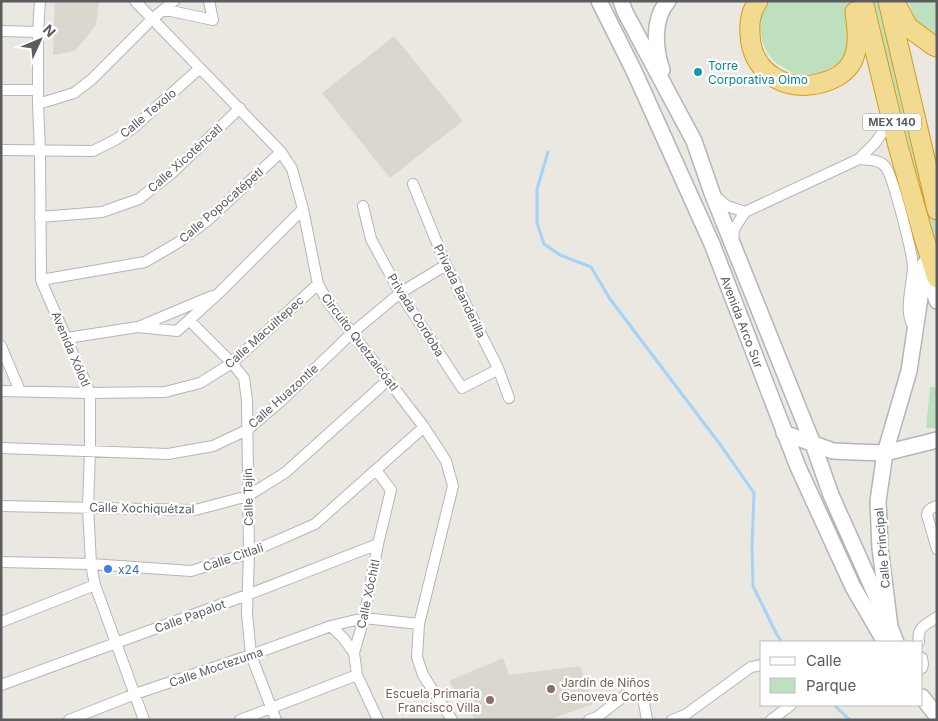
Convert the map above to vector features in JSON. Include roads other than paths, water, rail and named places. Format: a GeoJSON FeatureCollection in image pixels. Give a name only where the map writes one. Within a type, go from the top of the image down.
{"type":"FeatureCollection","features":[{"type":"Feature","properties":{"kind":"highway"},"geometry":{"type":"LineString","coordinates":[[758,1],[749,21],[754,54],[765,71],[780,81],[795,86],[811,86],[830,81],[844,71],[852,62],[858,43],[855,1]]}},
{"type":"Feature","properties":{"kind":"highway","name":"MEX 140"},"geometry":{"type":"LineString","coordinates":[[863,1],[931,271]]}},
{"type":"Feature","properties":{"kind":"highway","name":"MEX 140"},"geometry":{"type":"LineString","coordinates":[[888,1],[937,210]]}},
{"type":"Feature","properties":{"kind":"highway"},"geometry":{"type":"LineString","coordinates":[[894,1],[908,28],[937,47]]}},
{"type":"Feature","properties":{"kind":"main road","name":"Avenida Arco Sur"},"geometry":{"type":"LineString","coordinates":[[599,1],[634,71],[712,244],[784,433],[853,587],[884,641]]}},
{"type":"Feature","properties":{"kind":"main road","name":"Avenida Arco Sur"},"geometry":{"type":"LineString","coordinates":[[621,1],[625,12],[694,141],[712,193],[813,444],[831,495],[890,627]]}},
{"type":"Feature","properties":{"kind":"main road"},"geometry":{"type":"LineString","coordinates":[[668,1],[660,17],[656,33],[660,64],[674,102]]}},
{"type":"Feature","properties":{"kind":"main road"},"geometry":{"type":"LineString","coordinates":[[855,1],[898,171],[931,271],[937,301]]}},
{"type":"Feature","properties":{"kind":"main road"},"geometry":{"type":"LineString","coordinates":[[923,150],[931,161],[937,180]]}},
{"type":"Feature","properties":{"kind":"main road","name":"Calle Principal"},"geometry":{"type":"LineString","coordinates":[[896,641],[890,627],[880,548],[878,501],[885,452],[909,370],[915,329],[931,271]]}},
{"type":"Feature","properties":{"kind":"main road"},"geometry":{"type":"LineString","coordinates":[[784,433],[834,451],[885,452],[937,440]]}},
{"type":"Feature","properties":{"kind":"main road"},"geometry":{"type":"LineString","coordinates":[[923,697],[937,716]]}},
{"type":"Feature","properties":{"kind":"street","name":"Avenida Xólotl"},"geometry":{"type":"LineString","coordinates":[[40,1],[38,104],[41,280],[90,393],[88,507],[91,564],[96,585],[144,720]]}},
{"type":"Feature","properties":{"kind":"street","name":"Circuito Quetzalcóatl"},"geometry":{"type":"LineString","coordinates":[[135,1],[151,20],[240,108],[281,152],[292,170],[304,209],[318,284],[328,302],[424,427],[446,461],[453,486],[419,624],[417,657],[423,675],[452,720]]}},
{"type":"Feature","properties":{"kind":"street"},"geometry":{"type":"LineString","coordinates":[[38,104],[74,92],[91,80],[151,20],[174,1]]}},
{"type":"Feature","properties":{"kind":"street"},"geometry":{"type":"LineString","coordinates":[[163,11],[214,20],[209,1]]}},
{"type":"Feature","properties":{"kind":"street"},"geometry":{"type":"LineString","coordinates":[[1,30],[38,32]]}},
{"type":"Feature","properties":{"kind":"street","name":"Calle Texolo"},"geometry":{"type":"LineString","coordinates":[[1,150],[93,151],[133,128],[200,68]]}},
{"type":"Feature","properties":{"kind":"street"},"geometry":{"type":"LineString","coordinates":[[1,90],[38,90]]}},
{"type":"Feature","properties":{"kind":"street","name":"Calle Xicoténcatl"},"geometry":{"type":"LineString","coordinates":[[40,218],[102,212],[139,200],[173,172],[240,108]]}},
{"type":"Feature","properties":{"kind":"street"},"geometry":{"type":"LineString","coordinates":[[733,243],[734,229],[745,212],[859,159],[875,143],[887,126]]}},
{"type":"Feature","properties":{"kind":"street","name":"Calle Popocatépetl"},"geometry":{"type":"LineString","coordinates":[[41,280],[145,262],[179,242],[207,221],[281,152]]}},
{"type":"Feature","properties":{"kind":"street"},"geometry":{"type":"LineString","coordinates":[[859,159],[877,161],[885,166],[891,179],[911,249],[913,265],[908,317],[915,329]]}},
{"type":"Feature","properties":{"kind":"street","name":"Privada Banderilla"},"geometry":{"type":"LineString","coordinates":[[413,184],[446,264],[509,398]]}},
{"type":"Feature","properties":{"kind":"street"},"geometry":{"type":"LineString","coordinates":[[712,193],[727,206],[745,212]]}},
{"type":"Feature","properties":{"kind":"street","name":"Privada Cordoba"},"geometry":{"type":"LineString","coordinates":[[363,206],[371,239],[400,293],[462,388],[497,369]]}},
{"type":"Feature","properties":{"kind":"street"},"geometry":{"type":"LineString","coordinates":[[138,327],[177,331],[190,321],[304,209]]}},
{"type":"Feature","properties":{"kind":"street","name":"Calle Huazontle"},"geometry":{"type":"LineString","coordinates":[[1,448],[168,454],[214,446],[247,430],[400,293],[446,264]]}},
{"type":"Feature","properties":{"kind":"street","name":"Calle Macuiltepec"},"geometry":{"type":"LineString","coordinates":[[1,391],[165,392],[200,384],[232,363],[318,284]]}},
{"type":"Feature","properties":{"kind":"street"},"geometry":{"type":"LineString","coordinates":[[67,338],[138,327],[220,292]]}},
{"type":"Feature","properties":{"kind":"street","name":"Calle Tajín"},"geometry":{"type":"LineString","coordinates":[[190,321],[232,363],[244,378],[247,401],[250,553],[247,595],[251,656],[276,720]]}},
{"type":"Feature","properties":{"kind":"street"},"geometry":{"type":"LineString","coordinates":[[1,346],[20,392]]}},
{"type":"Feature","properties":{"kind":"street","name":"Calle Xochiquétzal"},"geometry":{"type":"LineString","coordinates":[[1,506],[196,510],[248,496],[286,472],[388,380]]}},
{"type":"Feature","properties":{"kind":"street","name":"Calle Citlali"},"geometry":{"type":"LineString","coordinates":[[1,562],[91,564],[191,571],[250,553],[315,524],[424,427]]}},
{"type":"Feature","properties":{"kind":"street","name":"Calle Xóchitl"},"geometry":{"type":"LineString","coordinates":[[376,470],[391,490],[378,544],[364,618],[354,652],[357,675],[378,720]]}},
{"type":"Feature","properties":{"kind":"street"},"geometry":{"type":"LineString","coordinates":[[937,506],[928,510],[927,515],[937,549]]}},
{"type":"Feature","properties":{"kind":"street","name":"Calle Papalot"},"geometry":{"type":"LineString","coordinates":[[1,684],[247,595],[378,544]]}},
{"type":"Feature","properties":{"kind":"street"},"geometry":{"type":"LineString","coordinates":[[1,622],[96,585]]}},
{"type":"Feature","properties":{"kind":"street"},"geometry":{"type":"LineString","coordinates":[[919,641],[918,634],[920,630],[937,617]]}},
{"type":"Feature","properties":{"kind":"street","name":"Calle Moctezuma"},"geometry":{"type":"LineString","coordinates":[[69,720],[134,694],[251,656],[331,626],[364,618],[419,624]]}},
{"type":"Feature","properties":{"kind":"street"},"geometry":{"type":"LineString","coordinates":[[331,626],[354,652]]}},
{"type":"Feature","properties":{"kind":"street"},"geometry":{"type":"LineString","coordinates":[[672,720],[685,715],[751,667],[760,665]]}},
{"type":"Feature","properties":{"kind":"street"},"geometry":{"type":"LineString","coordinates":[[240,720],[357,675]]}},
{"type":"Feature","properties":{"kind":"street"},"geometry":{"type":"LineString","coordinates":[[589,720],[597,717],[632,690],[637,689],[642,692],[647,720]]}},
{"type":"Feature","properties":{"kind":"street"},"geometry":{"type":"LineString","coordinates":[[771,720],[790,706]]}},
{"type":"Feature","properties":{"kind":"waterway"},"geometry":{"type":"LineString","coordinates":[[548,152],[537,189],[537,223],[544,244],[560,255],[591,267],[610,299],[722,447],[754,493],[753,586],[781,641]]}},
{"type":"Feature","properties":{"kind":"waterway"},"geometry":{"type":"LineString","coordinates":[[835,706],[850,720]]}},
{"type":"Feature","properties":{"kind":"place","name":"Torre Corporativa Olmo"},"geometry":{"type":"Point","coordinates":[698,72]}},
{"type":"Feature","properties":{"kind":"place","name":"x24"},"geometry":{"type":"Point","coordinates":[108,569]}},
{"type":"Feature","properties":{"kind":"place","name":"Jardín de Niños Genoveva Cortés"},"geometry":{"type":"Point","coordinates":[551,689]}},
{"type":"Feature","properties":{"kind":"place","name":"Escuela Primaria Francisco Villa"},"geometry":{"type":"Point","coordinates":[490,700]}}]}
